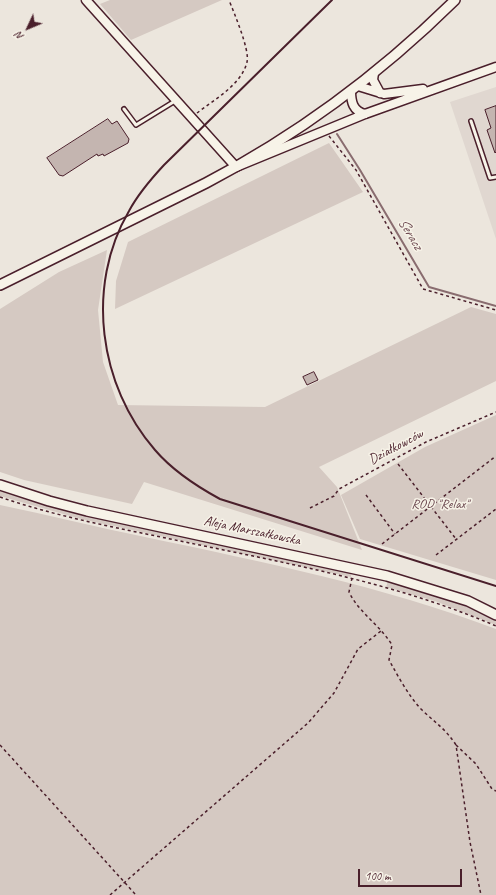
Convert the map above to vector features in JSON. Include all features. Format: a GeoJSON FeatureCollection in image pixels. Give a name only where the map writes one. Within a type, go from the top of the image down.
{"type":"FeatureCollection","features":[{"type":"Feature","properties":{"kind":"main road"},"geometry":{"type":"LineString","coordinates":[[0,285],[236,168],[315,118],[355,88],[419,34],[455,0]]}},
{"type":"Feature","properties":{"kind":"main road","name":"Aleja Marszałkowska"},"geometry":{"type":"LineString","coordinates":[[0,486],[87,511],[387,576],[468,601],[496,615]]}},
{"type":"Feature","properties":{"kind":"street"},"geometry":{"type":"LineString","coordinates":[[86,0],[236,168],[256,161],[324,130],[365,114],[496,67]]}},
{"type":"Feature","properties":{"kind":"street"},"geometry":{"type":"LineString","coordinates":[[374,73],[373,80],[380,93]]}},
{"type":"Feature","properties":{"kind":"street"},"geometry":{"type":"LineString","coordinates":[[365,114],[355,108],[351,99],[355,88],[390,94],[442,86]]}},
{"type":"Feature","properties":{"kind":"lane"},"geometry":{"type":"LineString","coordinates":[[124,109],[136,125],[176,100]]}},
{"type":"Feature","properties":{"kind":"lane"},"geometry":{"type":"LineString","coordinates":[[471,121],[490,178],[496,176]]}},
{"type":"Feature","properties":{"kind":"path"},"geometry":{"type":"LineString","coordinates":[[191,117],[240,78],[248,62],[241,29],[229,0]]}},
{"type":"Feature","properties":{"kind":"path"},"geometry":{"type":"LineString","coordinates":[[324,130],[356,170],[423,289],[496,310]]}},
{"type":"Feature","properties":{"kind":"path","name":"Działkowców"},"geometry":{"type":"LineString","coordinates":[[310,508],[334,496],[339,489],[426,442],[496,412]]}},
{"type":"Feature","properties":{"kind":"path"},"geometry":{"type":"LineString","coordinates":[[382,544],[496,456]]}},
{"type":"Feature","properties":{"kind":"path"},"geometry":{"type":"LineString","coordinates":[[398,464],[456,539]]}},
{"type":"Feature","properties":{"kind":"path"},"geometry":{"type":"LineString","coordinates":[[366,495],[395,534]]}},
{"type":"Feature","properties":{"kind":"path"},"geometry":{"type":"LineString","coordinates":[[0,497],[52,513],[92,523],[352,578],[432,600],[496,626]]}},
{"type":"Feature","properties":{"kind":"path"},"geometry":{"type":"LineString","coordinates":[[436,555],[496,509]]}},
{"type":"Feature","properties":{"kind":"path"},"geometry":{"type":"LineString","coordinates":[[354,568],[349,592],[354,602],[392,645],[389,660],[411,698],[422,710],[449,733],[456,744],[476,764],[492,789],[496,791]]}},
{"type":"Feature","properties":{"kind":"path"},"geometry":{"type":"LineString","coordinates":[[110,895],[308,723],[334,693],[358,649],[381,631]]}},
{"type":"Feature","properties":{"kind":"path"},"geometry":{"type":"LineString","coordinates":[[456,744],[470,842],[481,895]]}},
{"type":"Feature","properties":{"kind":"path"},"geometry":{"type":"LineString","coordinates":[[0,745],[136,895]]}},
{"type":"Feature","properties":{"kind":"shaded area"},"geometry":{"type":"Polygon","coordinates":[[[496,87],[496,239],[450,102],[496,87]]]}},
{"type":"Feature","properties":{"kind":"green space"},"geometry":{"type":"Polygon","coordinates":[[[110,0],[222,0],[131,40],[100,4],[110,0]]]}},
{"type":"Feature","properties":{"kind":"green space"},"geometry":{"type":"Polygon","coordinates":[[[329,143],[363,192],[115,309],[116,281],[128,242],[329,143]]]}},
{"type":"Feature","properties":{"kind":"green space"},"geometry":{"type":"Polygon","coordinates":[[[107,250],[98,310],[103,362],[118,405],[265,407],[471,307],[496,314],[496,381],[319,467],[337,487],[362,550],[144,482],[132,504],[24,480],[0,472],[0,309],[59,272],[107,250]]]}},
{"type":"Feature","properties":{"kind":"green space","name":"ROD \"Relax\""},"geometry":{"type":"Polygon","coordinates":[[[496,415],[496,580],[360,539],[341,495],[425,447],[496,415]]]}},
{"type":"Feature","properties":{"kind":"green space"},"geometry":{"type":"Polygon","coordinates":[[[0,490],[69,511],[351,573],[351,577],[81,519],[0,496],[0,490]]]}},
{"type":"Feature","properties":{"kind":"green space"},"geometry":{"type":"Polygon","coordinates":[[[0,505],[322,576],[410,600],[496,629],[496,895],[0,895],[0,505]]]}},
{"type":"Feature","properties":{"kind":"green space"},"geometry":{"type":"Polygon","coordinates":[[[388,581],[429,593],[470,608],[496,619],[496,625],[435,601],[386,587],[388,581]]]}},
{"type":"Feature","properties":{"kind":"building"},"geometry":{"type":"Polygon","coordinates":[[[496,106],[495,153],[487,130],[491,128],[485,110],[496,106]]]}},
{"type":"Feature","properties":{"kind":"building"},"geometry":{"type":"Polygon","coordinates":[[[108,119],[112,124],[117,121],[129,139],[128,143],[104,156],[103,154],[98,156],[97,154],[63,176],[59,175],[47,158],[108,119]]]}},
{"type":"Feature","properties":{"kind":"building"},"geometry":{"type":"Polygon","coordinates":[[[314,372],[318,380],[307,385],[303,377],[314,372]]]}},
{"type":"Feature","properties":{"kind":"waterway","name":"Seracz"},"geometry":{"type":"LineString","coordinates":[[337,134],[429,287],[496,306]]}},
{"type":"Feature","properties":{"kind":"railway"},"geometry":{"type":"LineString","coordinates":[[332,0],[164,165],[136,199],[115,240],[107,271],[103,303],[104,335],[111,366],[121,396],[136,424],[155,450],[177,471],[211,494],[220,499],[496,586]]}}]}
